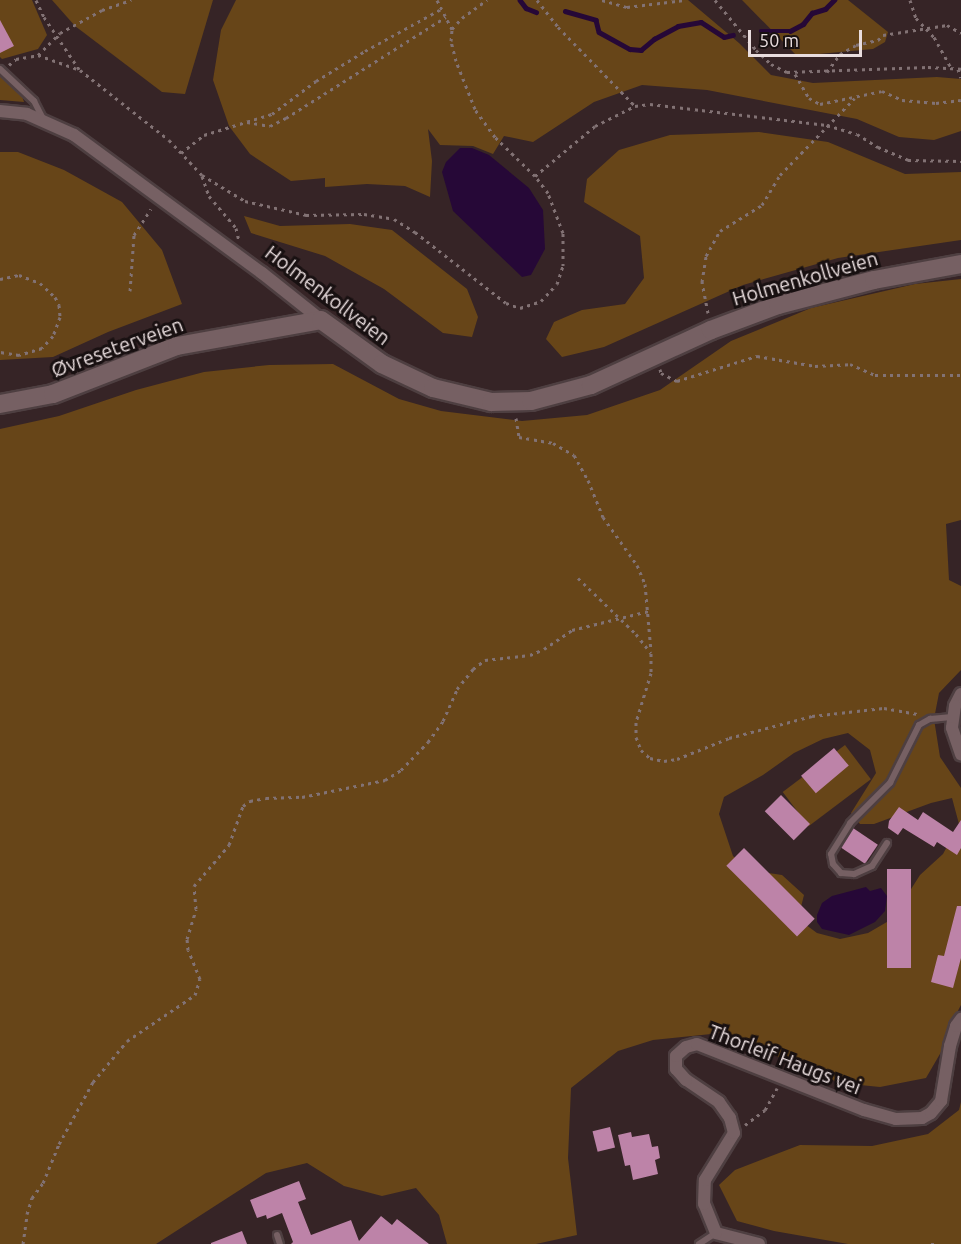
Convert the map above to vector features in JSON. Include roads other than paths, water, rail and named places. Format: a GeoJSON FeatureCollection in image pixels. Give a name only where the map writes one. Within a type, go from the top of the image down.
{"type":"FeatureCollection","features":[{"type":"Feature","properties":{"kind":"main road","name":"Holmenkollveien"},"geometry":{"type":"LineString","coordinates":[[321,320],[364,353],[412,379],[474,399],[513,403],[572,392],[732,322],[807,297],[874,280],[961,264]]}},
{"type":"Feature","properties":{"kind":"main road","name":"Øvreseterveien"},"geometry":{"type":"LineString","coordinates":[[0,404],[53,394],[177,346],[321,320]]}},
{"type":"Feature","properties":{"kind":"street","name":"Holmenkollveien"},"geometry":{"type":"LineString","coordinates":[[0,111],[43,119],[74,135],[321,320]]}},
{"type":"Feature","properties":{"kind":"street"},"geometry":{"type":"LineString","coordinates":[[961,694],[952,717],[954,740],[961,754]]}},
{"type":"Feature","properties":{"kind":"street","name":"Thorleif Haugs vei"},"geometry":{"type":"LineString","coordinates":[[716,1233],[704,1204],[705,1180],[734,1133],[730,1118],[719,1101],[686,1080],[676,1069],[676,1056],[686,1047],[697,1044],[875,1113],[896,1119],[922,1118],[931,1113],[941,1101],[950,1046],[956,1026],[961,1019]]}},
{"type":"Feature","properties":{"kind":"street"},"geometry":{"type":"LineString","coordinates":[[716,1233],[759,1244]]}},
{"type":"Feature","properties":{"kind":"lane","name":"Holmenkollveien"},"geometry":{"type":"LineString","coordinates":[[1,70],[34,101],[43,119]]}},
{"type":"Feature","properties":{"kind":"lane"},"geometry":{"type":"LineString","coordinates":[[887,843],[872,866],[854,874],[841,873],[833,864],[831,854],[850,823],[890,783],[915,731],[925,721],[952,717]]}},
{"type":"Feature","properties":{"kind":"lane"},"geometry":{"type":"LineString","coordinates":[[699,1244],[716,1233]]}},
{"type":"Feature","properties":{"kind":"lane"},"geometry":{"type":"LineString","coordinates":[[277,1235],[280,1244]]}},
{"type":"Feature","properties":{"kind":"waterway"},"geometry":{"type":"LineString","coordinates":[[520,0],[526,8],[536,12]]}},
{"type":"Feature","properties":{"kind":"waterway"},"geometry":{"type":"LineString","coordinates":[[761,31],[790,31],[803,24],[812,13],[825,9],[834,0]]}},
{"type":"Feature","properties":{"kind":"waterway"},"geometry":{"type":"LineString","coordinates":[[565,11],[596,20],[599,32],[630,49],[641,50],[654,39],[678,26],[701,22],[724,37],[733,35]]}}]}
